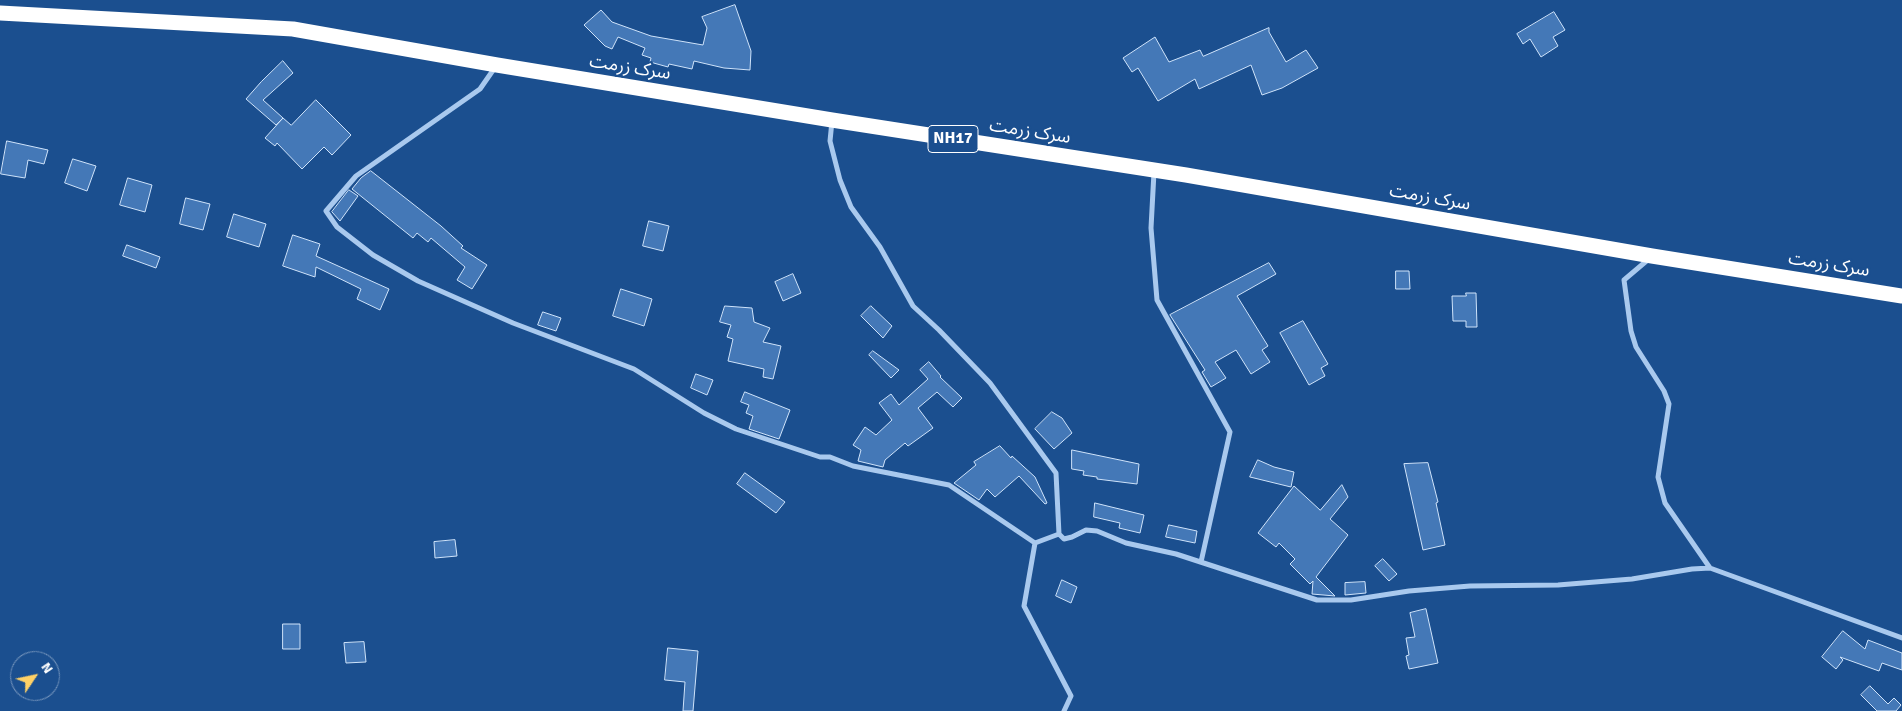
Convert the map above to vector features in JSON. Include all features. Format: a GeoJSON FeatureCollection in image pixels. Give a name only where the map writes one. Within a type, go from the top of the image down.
{"type":"FeatureCollection","features":[{"type":"Feature","properties":{"kind":"highway","name":"سرک زرمت"},"geometry":{"type":"LineString","coordinates":[[0,13],[293,29],[497,65],[1154,170],[1652,256],[1902,296]]}},
{"type":"Feature","properties":{"kind":"street"},"geometry":{"type":"LineString","coordinates":[[497,65],[480,89],[356,176],[326,212],[337,227],[373,255],[418,281],[513,323],[634,369],[704,413],[736,429],[820,457],[830,457],[853,466],[949,485],[1035,543]]}},
{"type":"Feature","properties":{"kind":"street"},"geometry":{"type":"LineString","coordinates":[[832,120],[830,141],[840,180],[851,207],[880,247],[913,306],[990,383],[1056,473],[1060,534],[1064,539],[1086,530],[1097,531],[1126,542],[1201,562],[1317,600],[1351,600],[1470,586],[1558,585],[1632,579],[1692,569],[1710,568],[1902,638]]}},
{"type":"Feature","properties":{"kind":"street"},"geometry":{"type":"LineString","coordinates":[[1154,170],[1151,228],[1157,300],[1230,432],[1201,562]]}},
{"type":"Feature","properties":{"kind":"street"},"geometry":{"type":"LineString","coordinates":[[1652,256],[1624,280],[1631,331],[1636,347],[1664,390],[1669,404],[1658,478],[1665,503],[1710,568]]}},
{"type":"Feature","properties":{"kind":"street"},"geometry":{"type":"LineString","coordinates":[[1035,543],[1060,534]]}},
{"type":"Feature","properties":{"kind":"street"},"geometry":{"type":"LineString","coordinates":[[1035,543],[1024,606],[1072,696],[1064,711]]}},
{"type":"Feature","properties":{"kind":"building"},"geometry":{"type":"Polygon","coordinates":[[[735,5],[751,51],[750,70],[724,68],[694,61],[692,69],[669,64],[668,67],[650,62],[651,58],[642,55],[645,48],[618,37],[612,49],[605,46],[584,25],[601,10],[612,22],[651,36],[703,45],[707,28],[702,17],[735,5]]]}},
{"type":"Feature","properties":{"kind":"building"},"geometry":{"type":"Polygon","coordinates":[[[1554,12],[1565,30],[1553,37],[1558,46],[1541,57],[1530,39],[1523,44],[1517,34],[1554,12]]]}},
{"type":"Feature","properties":{"kind":"building"},"geometry":{"type":"Polygon","coordinates":[[[1269,28],[1269,32],[1286,62],[1306,50],[1318,68],[1282,88],[1262,95],[1251,65],[1199,89],[1195,79],[1158,101],[1138,68],[1132,72],[1123,58],[1155,37],[1169,62],[1200,50],[1203,56],[1269,28]]]}},
{"type":"Feature","properties":{"kind":"building"},"geometry":{"type":"Polygon","coordinates":[[[283,61],[293,73],[263,100],[283,118],[276,125],[246,99],[283,61]]]}},
{"type":"Feature","properties":{"kind":"building"},"geometry":{"type":"Polygon","coordinates":[[[316,100],[351,135],[332,155],[324,147],[302,169],[277,143],[275,146],[265,138],[283,118],[291,125],[316,100]]]}},
{"type":"Feature","properties":{"kind":"building"},"geometry":{"type":"Polygon","coordinates":[[[7,141],[48,150],[44,164],[28,160],[25,178],[1,174],[7,141]]]}},
{"type":"Feature","properties":{"kind":"building"},"geometry":{"type":"Polygon","coordinates":[[[73,159],[96,166],[87,191],[65,183],[73,159]]]}},
{"type":"Feature","properties":{"kind":"building"},"geometry":{"type":"Polygon","coordinates":[[[371,171],[441,226],[463,246],[461,248],[487,265],[472,289],[457,280],[465,267],[431,238],[428,242],[417,233],[413,238],[352,189],[361,178],[371,171]]]}},
{"type":"Feature","properties":{"kind":"building"},"geometry":{"type":"Polygon","coordinates":[[[128,178],[152,185],[145,212],[120,205],[128,178]]]}},
{"type":"Feature","properties":{"kind":"building"},"geometry":{"type":"Polygon","coordinates":[[[349,190],[358,196],[340,221],[332,212],[349,190]]]}},
{"type":"Feature","properties":{"kind":"building"},"geometry":{"type":"Polygon","coordinates":[[[186,198],[210,204],[203,230],[180,224],[186,198]]]}},
{"type":"Feature","properties":{"kind":"building"},"geometry":{"type":"Polygon","coordinates":[[[234,214],[266,224],[259,247],[227,237],[234,214]]]}},
{"type":"Feature","properties":{"kind":"building"},"geometry":{"type":"Polygon","coordinates":[[[649,221],[669,226],[663,251],[643,246],[649,221]]]}},
{"type":"Feature","properties":{"kind":"building"},"geometry":{"type":"Polygon","coordinates":[[[293,235],[320,244],[316,256],[389,289],[380,310],[357,299],[361,289],[316,267],[315,277],[283,266],[293,235]]]}},
{"type":"Feature","properties":{"kind":"building"},"geometry":{"type":"Polygon","coordinates":[[[127,245],[160,257],[156,268],[123,256],[127,245]]]}},
{"type":"Feature","properties":{"kind":"building"},"geometry":{"type":"Polygon","coordinates":[[[1269,263],[1276,274],[1237,296],[1268,346],[1262,350],[1270,362],[1251,374],[1236,350],[1215,362],[1226,378],[1211,387],[1202,372],[1205,370],[1170,315],[1269,263]]]}},
{"type":"Feature","properties":{"kind":"building"},"geometry":{"type":"Polygon","coordinates":[[[1396,271],[1409,271],[1410,289],[1396,289],[1396,271]]]}},
{"type":"Feature","properties":{"kind":"building"},"geometry":{"type":"Polygon","coordinates":[[[793,274],[801,293],[783,301],[775,282],[793,274]]]}},
{"type":"Feature","properties":{"kind":"building"},"geometry":{"type":"Polygon","coordinates":[[[621,289],[652,299],[644,326],[613,316],[621,289]]]}},
{"type":"Feature","properties":{"kind":"building"},"geometry":{"type":"Polygon","coordinates":[[[1466,293],[1476,293],[1477,327],[1466,327],[1466,321],[1453,321],[1452,296],[1466,296],[1466,293]]]}},
{"type":"Feature","properties":{"kind":"building"},"geometry":{"type":"Polygon","coordinates":[[[725,306],[752,308],[754,322],[770,328],[763,342],[781,346],[773,379],[763,377],[764,369],[728,361],[733,339],[727,337],[731,325],[720,322],[725,306]]]}},
{"type":"Feature","properties":{"kind":"building"},"geometry":{"type":"Polygon","coordinates":[[[871,306],[892,326],[883,338],[861,316],[871,306]]]}},
{"type":"Feature","properties":{"kind":"building"},"geometry":{"type":"Polygon","coordinates":[[[543,312],[561,318],[556,331],[538,325],[543,312]]]}},
{"type":"Feature","properties":{"kind":"building"},"geometry":{"type":"Polygon","coordinates":[[[1303,321],[1328,364],[1321,368],[1325,376],[1309,385],[1280,333],[1303,321]]]}},
{"type":"Feature","properties":{"kind":"building"},"geometry":{"type":"Polygon","coordinates":[[[873,351],[899,370],[891,378],[869,355],[873,351]]]}},
{"type":"Feature","properties":{"kind":"building"},"geometry":{"type":"Polygon","coordinates":[[[929,362],[940,377],[962,398],[953,407],[937,392],[918,408],[933,428],[908,446],[905,443],[885,460],[883,467],[858,461],[861,450],[853,445],[865,427],[876,435],[892,420],[879,403],[891,394],[899,405],[928,379],[920,370],[929,362]]]}},
{"type":"Feature","properties":{"kind":"building"},"geometry":{"type":"Polygon","coordinates":[[[696,374],[713,380],[707,395],[691,388],[696,374]]]}},
{"type":"Feature","properties":{"kind":"building"},"geometry":{"type":"Polygon","coordinates":[[[745,392],[790,410],[779,439],[749,429],[753,416],[746,413],[749,405],[741,402],[745,392]]]}},
{"type":"Feature","properties":{"kind":"building"},"geometry":{"type":"Polygon","coordinates":[[[1052,412],[1062,418],[1072,433],[1054,449],[1035,429],[1052,412]]]}},
{"type":"Feature","properties":{"kind":"building"},"geometry":{"type":"Polygon","coordinates":[[[1000,446],[1011,458],[1012,456],[1035,477],[1047,503],[1045,504],[1019,476],[995,497],[987,489],[979,500],[954,483],[976,465],[974,462],[1000,446]]]}},
{"type":"Feature","properties":{"kind":"building"},"geometry":{"type":"Polygon","coordinates":[[[1072,450],[1139,464],[1137,484],[1097,479],[1097,477],[1083,475],[1084,471],[1072,469],[1072,450]]]}},
{"type":"Feature","properties":{"kind":"building"},"geometry":{"type":"Polygon","coordinates":[[[1258,460],[1274,467],[1294,472],[1291,487],[1250,477],[1258,460]]]}},
{"type":"Feature","properties":{"kind":"building"},"geometry":{"type":"Polygon","coordinates":[[[1428,463],[1438,502],[1436,503],[1445,545],[1423,550],[1404,464],[1428,463]]]}},
{"type":"Feature","properties":{"kind":"building"},"geometry":{"type":"Polygon","coordinates":[[[745,473],[785,502],[776,513],[737,484],[745,473]]]}},
{"type":"Feature","properties":{"kind":"building"},"geometry":{"type":"Polygon","coordinates":[[[1342,485],[1348,497],[1330,519],[1348,535],[1316,577],[1335,596],[1312,594],[1313,581],[1310,584],[1290,564],[1295,559],[1279,543],[1276,547],[1258,533],[1294,486],[1320,510],[1342,485]]]}},
{"type":"Feature","properties":{"kind":"building"},"geometry":{"type":"Polygon","coordinates":[[[1095,503],[1144,515],[1140,533],[1119,528],[1120,523],[1094,517],[1095,503]]]}},
{"type":"Feature","properties":{"kind":"building"},"geometry":{"type":"Polygon","coordinates":[[[1169,525],[1197,531],[1195,543],[1166,537],[1169,525]]]}},
{"type":"Feature","properties":{"kind":"building"},"geometry":{"type":"Polygon","coordinates":[[[455,540],[457,556],[435,558],[434,542],[455,540]]]}},
{"type":"Feature","properties":{"kind":"building"},"geometry":{"type":"Polygon","coordinates":[[[1383,559],[1397,574],[1389,581],[1375,566],[1383,559]]]}},
{"type":"Feature","properties":{"kind":"building"},"geometry":{"type":"Polygon","coordinates":[[[1062,580],[1077,587],[1071,603],[1056,596],[1062,580]]]}},
{"type":"Feature","properties":{"kind":"building"},"geometry":{"type":"Polygon","coordinates":[[[1365,582],[1366,593],[1345,595],[1345,583],[1365,582]]]}},
{"type":"Feature","properties":{"kind":"building"},"geometry":{"type":"Polygon","coordinates":[[[1426,609],[1438,663],[1409,669],[1406,656],[1409,655],[1406,638],[1415,637],[1410,613],[1426,609]]]}},
{"type":"Feature","properties":{"kind":"building"},"geometry":{"type":"Polygon","coordinates":[[[283,624],[300,624],[300,649],[283,649],[283,624]]]}},
{"type":"Feature","properties":{"kind":"building"},"geometry":{"type":"Polygon","coordinates":[[[1843,631],[1865,649],[1868,640],[1902,653],[1902,670],[1882,663],[1879,671],[1840,657],[1843,660],[1836,669],[1822,657],[1843,631]]]}},
{"type":"Feature","properties":{"kind":"building"},"geometry":{"type":"Polygon","coordinates":[[[364,642],[366,662],[346,663],[344,643],[364,642]]]}},
{"type":"Feature","properties":{"kind":"building"},"geometry":{"type":"Polygon","coordinates":[[[668,648],[698,651],[693,711],[683,711],[685,682],[665,680],[668,648]]]}},
{"type":"Feature","properties":{"kind":"building"},"geometry":{"type":"Polygon","coordinates":[[[1870,686],[1888,704],[1894,698],[1901,705],[1896,711],[1877,711],[1861,695],[1870,686]]]}}]}
